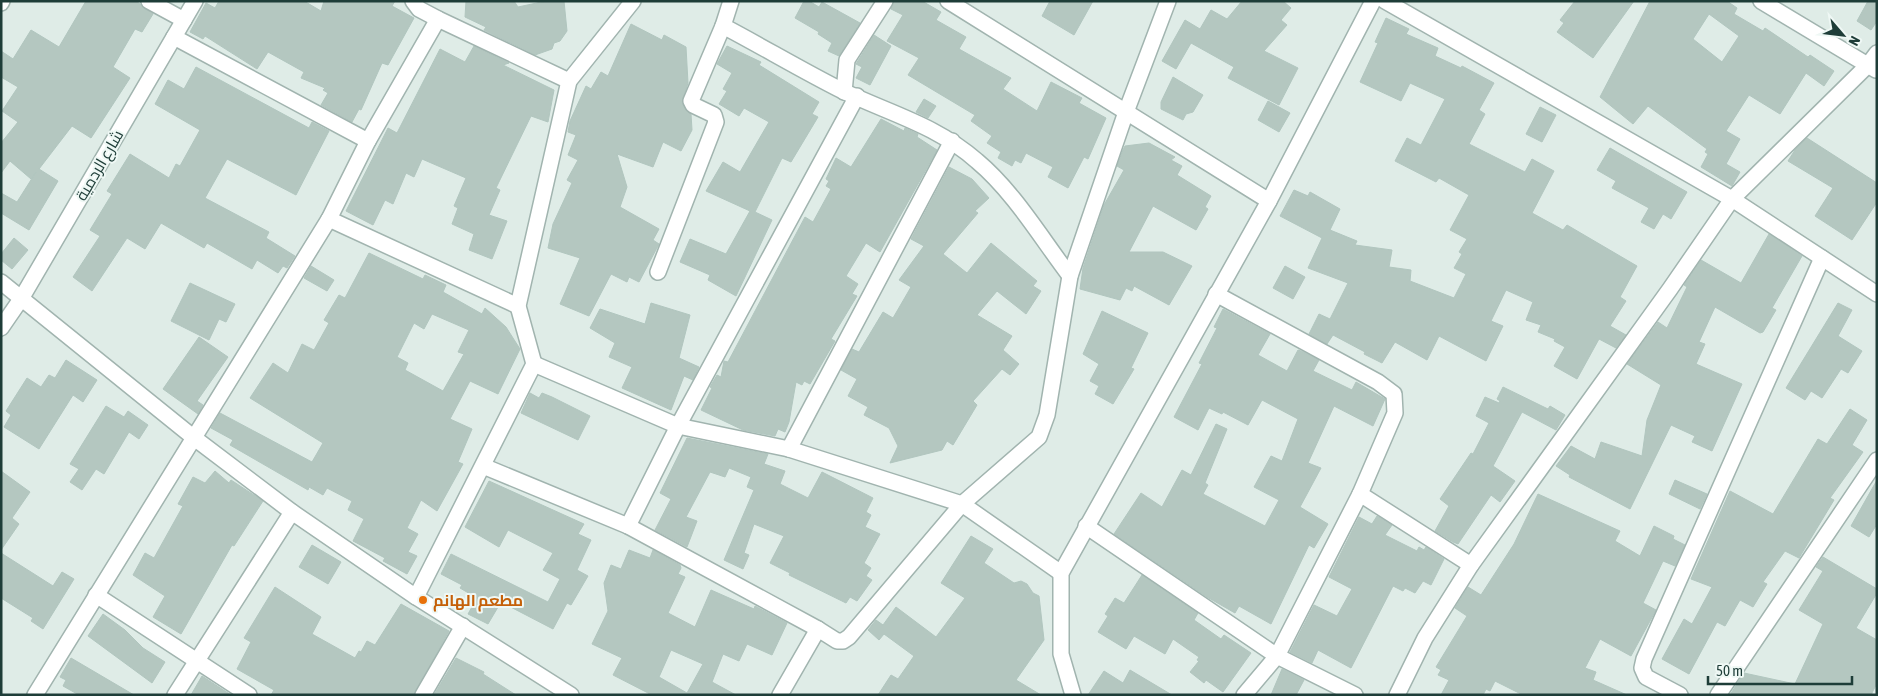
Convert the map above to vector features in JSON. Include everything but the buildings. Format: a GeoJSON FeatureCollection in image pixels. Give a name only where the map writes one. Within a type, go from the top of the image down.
{"type":"FeatureCollection","features":[{"type":"Feature","properties":{"kind":"street"},"geometry":{"type":"LineString","coordinates":[[149,1],[184,20]]}},
{"type":"Feature","properties":{"kind":"street","name":"شارع الردمية"},"geometry":{"type":"LineString","coordinates":[[1,328],[21,299],[195,1]]}},
{"type":"Feature","properties":{"kind":"street"},"geometry":{"type":"LineString","coordinates":[[413,1],[419,9],[438,19],[569,81]]}},
{"type":"Feature","properties":{"kind":"street"},"geometry":{"type":"LineString","coordinates":[[416,596],[534,364],[518,306],[569,81],[633,1]]}},
{"type":"Feature","properties":{"kind":"street"},"geometry":{"type":"LineString","coordinates":[[628,526],[850,94],[847,60],[885,1]]}},
{"type":"Feature","properties":{"kind":"street"},"geometry":{"type":"LineString","coordinates":[[948,1],[1269,201]]}},
{"type":"Feature","properties":{"kind":"street"},"geometry":{"type":"LineString","coordinates":[[483,466],[628,526],[837,641],[843,641],[849,637],[962,504],[1038,437],[1047,415],[1070,276],[1126,112],[1168,1]]}},
{"type":"Feature","properties":{"kind":"street"},"geometry":{"type":"LineString","coordinates":[[1072,695],[1061,654],[1061,573],[1269,201],[1373,1]]}},
{"type":"Feature","properties":{"kind":"street"},"geometry":{"type":"LineString","coordinates":[[1385,1],[1732,199],[1877,294]]}},
{"type":"Feature","properties":{"kind":"street"},"geometry":{"type":"LineString","coordinates":[[1761,1],[1872,68]]}},
{"type":"Feature","properties":{"kind":"street"},"geometry":{"type":"LineString","coordinates":[[658,272],[716,122],[714,115],[693,105],[691,101],[724,26],[729,2]]}},
{"type":"Feature","properties":{"kind":"street"},"geometry":{"type":"LineString","coordinates":[[35,695],[329,219],[368,141],[438,19]]}},
{"type":"Feature","properties":{"kind":"street"},"geometry":{"type":"LineString","coordinates":[[724,26],[850,94],[909,118],[952,141],[978,161],[998,182],[1070,276]]}},
{"type":"Feature","properties":{"kind":"street"},"geometry":{"type":"LineString","coordinates":[[174,37],[368,141]]}},
{"type":"Feature","properties":{"kind":"street"},"geometry":{"type":"LineString","coordinates":[[1397,695],[1425,638],[1471,565],[1670,290],[1732,199],[1872,68],[1877,53]]}},
{"type":"Feature","properties":{"kind":"street"},"geometry":{"type":"LineString","coordinates":[[789,449],[952,141]]}},
{"type":"Feature","properties":{"kind":"street"},"geometry":{"type":"LineString","coordinates":[[329,219],[518,306]]}},
{"type":"Feature","properties":{"kind":"street"},"geometry":{"type":"LineString","coordinates":[[1680,695],[1646,677],[1642,668],[1644,659],[1822,258]]}},
{"type":"Feature","properties":{"kind":"street"},"geometry":{"type":"LineString","coordinates":[[1,282],[193,437],[292,512],[416,596],[571,695]]}},
{"type":"Feature","properties":{"kind":"street"},"geometry":{"type":"LineString","coordinates":[[1216,294],[1378,382],[1394,394],[1395,413],[1360,494],[1277,656],[1244,695]]}},
{"type":"Feature","properties":{"kind":"street"},"geometry":{"type":"LineString","coordinates":[[534,364],[678,426],[789,449],[962,504],[1061,573]]}},
{"type":"Feature","properties":{"kind":"street"},"geometry":{"type":"LineString","coordinates":[[1718,695],[1877,460]]}},
{"type":"Feature","properties":{"kind":"street"},"geometry":{"type":"LineString","coordinates":[[1360,494],[1471,565]]}},
{"type":"Feature","properties":{"kind":"street"},"geometry":{"type":"LineString","coordinates":[[175,695],[292,512]]}},
{"type":"Feature","properties":{"kind":"street"},"geometry":{"type":"LineString","coordinates":[[1086,526],[1277,656],[1355,695]]}},
{"type":"Feature","properties":{"kind":"street"},"geometry":{"type":"LineString","coordinates":[[96,595],[249,695]]}},
{"type":"Feature","properties":{"kind":"street"},"geometry":{"type":"LineString","coordinates":[[423,695],[463,626]]}},
{"type":"Feature","properties":{"kind":"street"},"geometry":{"type":"LineString","coordinates":[[780,695],[818,629]]}},
{"type":"Feature","properties":{"kind":"place","name":"مطعم الهانم"},"geometry":{"type":"Point","coordinates":[423,600]}}]}
